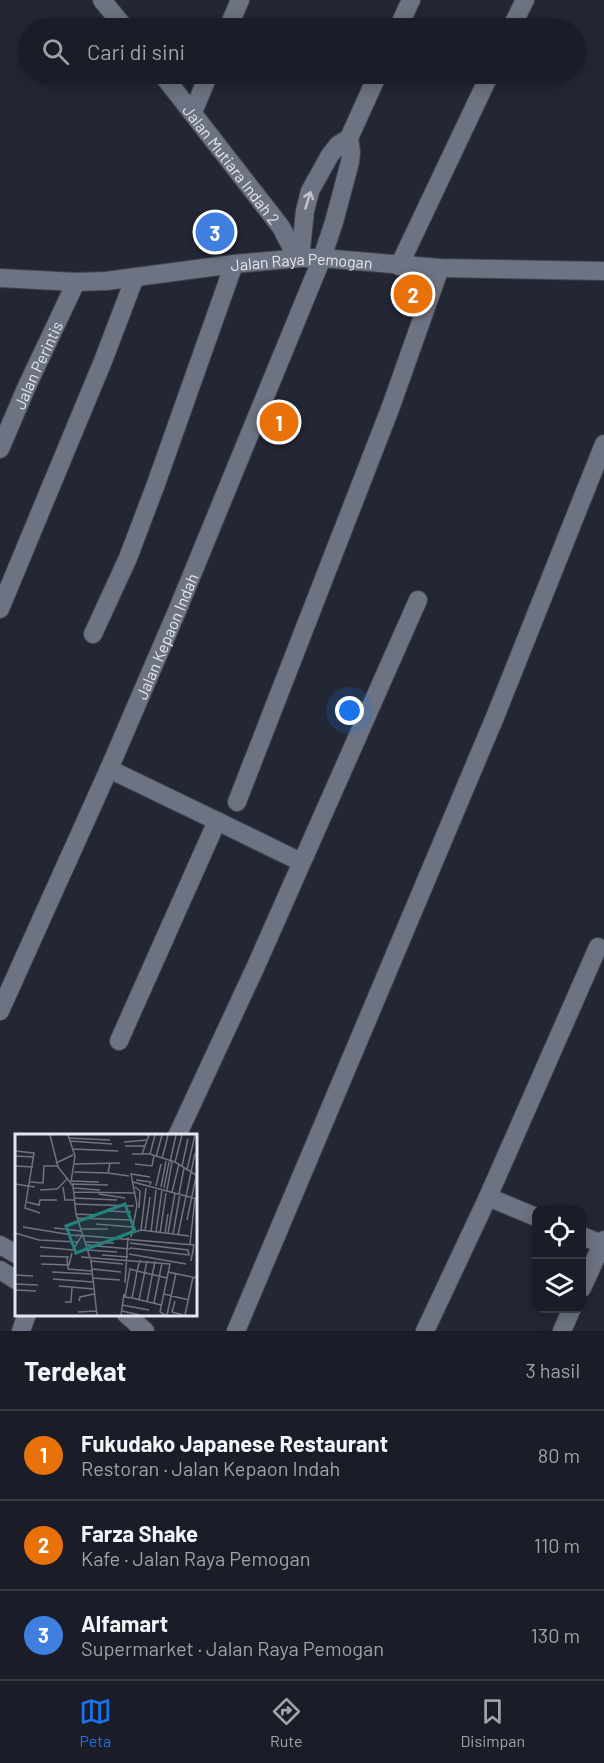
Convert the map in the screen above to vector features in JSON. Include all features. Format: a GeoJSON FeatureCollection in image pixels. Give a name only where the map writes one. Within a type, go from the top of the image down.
{"type":"FeatureCollection","features":[{"type":"Feature","properties":{"kind":"street"},"geometry":{"type":"LineString","coordinates":[[102,0],[117,18]]}},
{"type":"Feature","properties":{"kind":"street"},"geometry":{"type":"LineString","coordinates":[[232,18],[240,0]]}},
{"type":"Feature","properties":{"kind":"street"},"geometry":{"type":"LineString","coordinates":[[403,18],[411,0]]}},
{"type":"Feature","properties":{"kind":"street"},"geometry":{"type":"LineString","coordinates":[[517,18],[525,0]]}},
{"type":"Feature","properties":{"kind":"street","name":"Jalan Mutiara Indah 2"},"geometry":{"type":"LineString","coordinates":[[170,84],[281,227],[299,258]]}},
{"type":"Feature","properties":{"kind":"street"},"geometry":{"type":"LineString","coordinates":[[193,112],[205,84]]}},
{"type":"Feature","properties":{"kind":"street"},"geometry":{"type":"LineString","coordinates":[[299,258],[304,211],[310,191],[330,155],[338,145],[349,138],[373,84]]}},
{"type":"Feature","properties":{"kind":"street"},"geometry":{"type":"LineString","coordinates":[[399,266],[485,84]]}},
{"type":"Feature","properties":{"kind":"street","name":"Jalan Kepaon Indah"},"geometry":{"type":"LineString","coordinates":[[0,1011],[110,769],[322,258],[350,162],[349,138]]}},
{"type":"Feature","properties":{"kind":"street","name":"Jalan Raya Pemogan"},"geometry":{"type":"LineString","coordinates":[[0,278],[76,282],[299,258],[440,268],[604,271]]}},
{"type":"Feature","properties":{"kind":"street"},"geometry":{"type":"LineString","coordinates":[[93,634],[128,558],[234,264]]}},
{"type":"Feature","properties":{"kind":"street"},"geometry":{"type":"LineString","coordinates":[[237,802],[390,409],[440,268]]}},
{"type":"Feature","properties":{"kind":"street"},"geometry":{"type":"LineString","coordinates":[[0,609],[103,361],[135,277]]}},
{"type":"Feature","properties":{"kind":"street","name":"Jalan Perintis"},"geometry":{"type":"LineString","coordinates":[[0,449],[76,282]]}},
{"type":"Feature","properties":{"kind":"street"},"geometry":{"type":"LineString","coordinates":[[236,1331],[491,728],[604,444]]}},
{"type":"Feature","properties":{"kind":"street"},"geometry":{"type":"LineString","coordinates":[[178,1134],[256,966],[418,600]]}},
{"type":"Feature","properties":{"kind":"street"},"geometry":{"type":"LineString","coordinates":[[110,769],[301,862]]}},
{"type":"Feature","properties":{"kind":"street"},"geometry":{"type":"LineString","coordinates":[[119,1041],[217,821]]}},
{"type":"Feature","properties":{"kind":"street"},"geometry":{"type":"LineString","coordinates":[[425,1331],[488,1197],[598,947]]}},
{"type":"Feature","properties":{"kind":"street"},"geometry":{"type":"LineString","coordinates":[[488,1197],[532,1215]]}},
{"type":"Feature","properties":{"kind":"street"},"geometry":{"type":"LineString","coordinates":[[586,1237],[603,1242],[586,1279]]}},
{"type":"Feature","properties":{"kind":"street"},"geometry":{"type":"LineString","coordinates":[[0,1245],[15,1253]]}},
{"type":"Feature","properties":{"kind":"street"},"geometry":{"type":"LineString","coordinates":[[0,1270],[15,1279]]}},
{"type":"Feature","properties":{"kind":"street"},"geometry":{"type":"LineString","coordinates":[[562,1331],[570,1313]]}},
{"type":"Feature","properties":{"kind":"street"},"geometry":{"type":"LineString","coordinates":[[21,1331],[26,1316]]}},
{"type":"Feature","properties":{"kind":"street"},"geometry":{"type":"LineString","coordinates":[[128,1316],[145,1331]]}},
{"type":"Feature","properties":{"kind":"place","name":"Alfamart"},"geometry":{"type":"Point","coordinates":[215,232]}},
{"type":"Feature","properties":{"kind":"place","name":"Farza Shake"},"geometry":{"type":"Point","coordinates":[413,294]}},
{"type":"Feature","properties":{"kind":"place","name":"Fukudako Japanese Restaurant"},"geometry":{"type":"Point","coordinates":[279,422]}}]}
